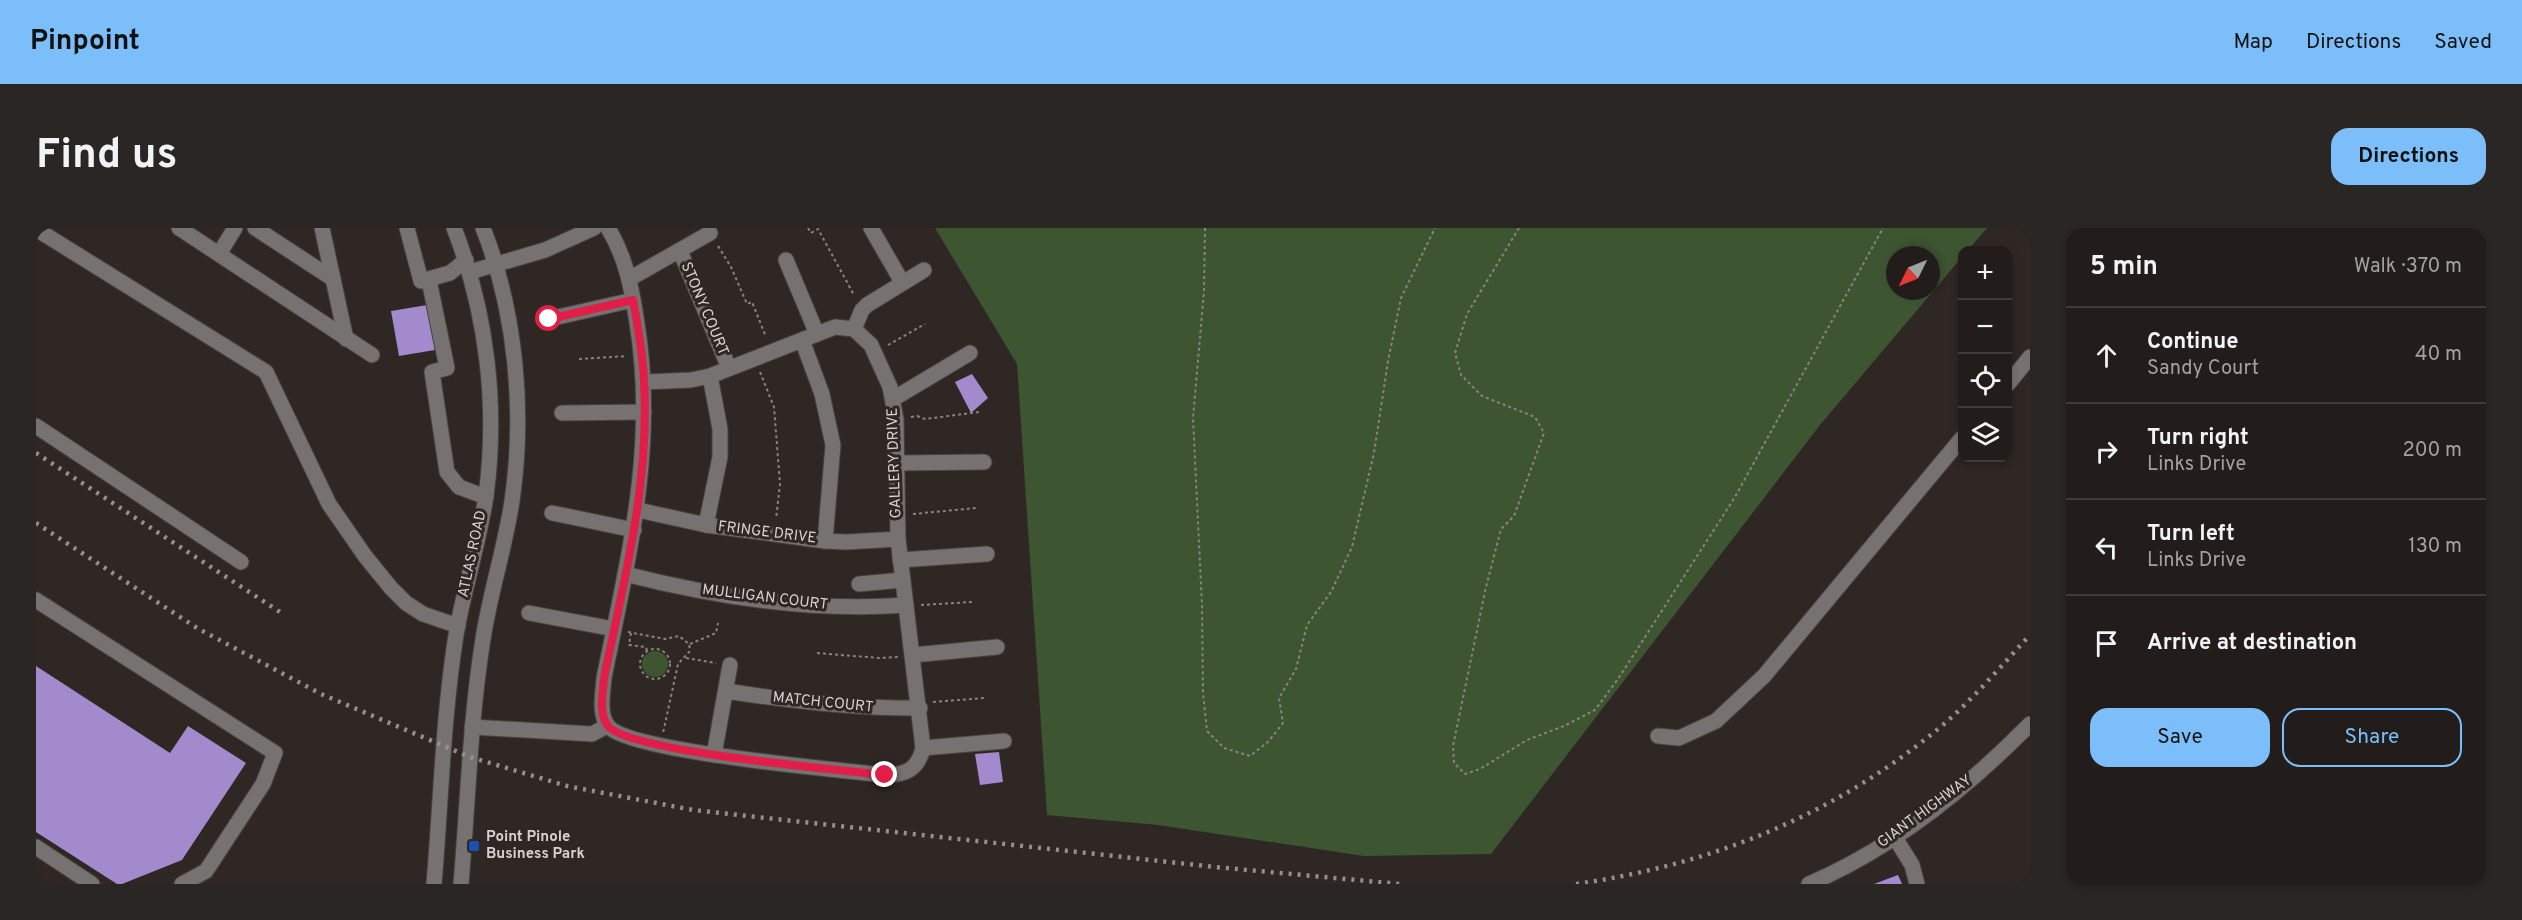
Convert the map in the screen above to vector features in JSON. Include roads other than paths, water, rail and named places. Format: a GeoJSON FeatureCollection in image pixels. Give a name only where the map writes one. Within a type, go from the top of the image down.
{"type":"FeatureCollection","features":[{"type":"Feature","properties":{"kind":"street"},"geometry":{"type":"LineString","coordinates":[[179,228],[372,355]]}},
{"type":"Feature","properties":{"kind":"street"},"geometry":{"type":"LineString","coordinates":[[219,254],[235,228]]}},
{"type":"Feature","properties":{"kind":"street"},"geometry":{"type":"LineString","coordinates":[[255,228],[333,279]]}},
{"type":"Feature","properties":{"kind":"street"},"geometry":{"type":"LineString","coordinates":[[322,228],[346,339]]}},
{"type":"Feature","properties":{"kind":"street"},"geometry":{"type":"LineString","coordinates":[[407,228],[421,281],[468,266],[496,264],[545,250],[594,228]]}},
{"type":"Feature","properties":{"kind":"street","name":"ATLAS ROAD"},"geometry":{"type":"LineString","coordinates":[[434,884],[447,705],[458,626],[486,497],[490,441],[489,377],[482,325],[468,266],[454,228]]}},
{"type":"Feature","properties":{"kind":"street","name":"ATLAS ROAD"},"geometry":{"type":"LineString","coordinates":[[461,884],[472,727],[483,638],[512,501],[517,442],[516,375],[508,320],[496,264],[483,228]]}},
{"type":"Feature","properties":{"kind":"street"},"geometry":{"type":"LineString","coordinates":[[608,228],[629,279],[645,382],[643,456],[638,510],[604,678],[602,704],[607,726],[618,734],[714,755],[885,775],[904,775],[916,766],[922,752],[1004,741]]}},
{"type":"Feature","properties":{"kind":"street"},"geometry":{"type":"LineString","coordinates":[[871,228],[902,282]]}},
{"type":"Feature","properties":{"kind":"street"},"geometry":{"type":"LineString","coordinates":[[36,229],[266,372],[329,504],[365,556],[390,588],[406,603],[423,614],[458,626]]}},
{"type":"Feature","properties":{"kind":"street"},"geometry":{"type":"LineString","coordinates":[[629,279],[710,233]]}},
{"type":"Feature","properties":{"kind":"street","name":"STONY COURT"},"geometry":{"type":"LineString","coordinates":[[680,251],[729,368]]}},
{"type":"Feature","properties":{"kind":"street"},"geometry":{"type":"LineString","coordinates":[[786,260],[817,334]]}},
{"type":"Feature","properties":{"kind":"street"},"geometry":{"type":"LineString","coordinates":[[645,382],[691,380],[710,376],[835,327],[854,329],[862,310],[902,282],[924,270]]}},
{"type":"Feature","properties":{"kind":"street"},"geometry":{"type":"LineString","coordinates":[[429,280],[447,368],[432,372],[447,472],[459,487],[486,497]]}},
{"type":"Feature","properties":{"kind":"street"},"geometry":{"type":"LineString","coordinates":[[549,319],[633,300]]}},
{"type":"Feature","properties":{"kind":"street","name":"GALLERY DRIVE"},"geometry":{"type":"LineString","coordinates":[[854,329],[871,345],[893,399],[896,419],[898,539],[919,706],[922,752]]}},
{"type":"Feature","properties":{"kind":"street"},"geometry":{"type":"LineString","coordinates":[[802,340],[822,394],[833,445],[825,540]]}},
{"type":"Feature","properties":{"kind":"street"},"geometry":{"type":"LineString","coordinates":[[893,399],[970,353]]}},
{"type":"Feature","properties":{"kind":"street"},"geometry":{"type":"LineString","coordinates":[[2012,378],[2030,357]]}},
{"type":"Feature","properties":{"kind":"street"},"geometry":{"type":"LineString","coordinates":[[706,525],[720,457],[720,429],[710,376]]}},
{"type":"Feature","properties":{"kind":"street"},"geometry":{"type":"LineString","coordinates":[[562,413],[644,412]]}},
{"type":"Feature","properties":{"kind":"street"},"geometry":{"type":"LineString","coordinates":[[36,426],[242,562]]}},
{"type":"Feature","properties":{"kind":"street"},"geometry":{"type":"LineString","coordinates":[[1658,736],[1680,738],[1716,721],[1764,676],[1958,443]]}},
{"type":"Feature","properties":{"kind":"street"},"geometry":{"type":"LineString","coordinates":[[897,464],[984,462]]}},
{"type":"Feature","properties":{"kind":"street","name":"FRINGE DRIVE"},"geometry":{"type":"LineString","coordinates":[[638,510],[706,525],[846,543],[898,539]]}},
{"type":"Feature","properties":{"kind":"street"},"geometry":{"type":"LineString","coordinates":[[552,513],[634,530]]}},
{"type":"Feature","properties":{"kind":"street"},"geometry":{"type":"LineString","coordinates":[[900,560],[987,554]]}},
{"type":"Feature","properties":{"kind":"street","name":"MULLIGAN COURT"},"geometry":{"type":"LineString","coordinates":[[625,574],[763,600],[860,608],[906,605]]}},
{"type":"Feature","properties":{"kind":"street"},"geometry":{"type":"LineString","coordinates":[[859,584],[902,580]]}},
{"type":"Feature","properties":{"kind":"street"},"geometry":{"type":"LineString","coordinates":[[36,600],[275,753],[263,784],[206,871],[182,884]]}},
{"type":"Feature","properties":{"kind":"street"},"geometry":{"type":"LineString","coordinates":[[529,613],[614,629]]}},
{"type":"Feature","properties":{"kind":"street"},"geometry":{"type":"LineString","coordinates":[[913,655],[997,647]]}},
{"type":"Feature","properties":{"kind":"street"},"geometry":{"type":"LineString","coordinates":[[714,755],[730,665]]}},
{"type":"Feature","properties":{"kind":"street","name":"MATCH COURT"},"geometry":{"type":"LineString","coordinates":[[726,691],[789,701],[883,709],[919,706]]}},
{"type":"Feature","properties":{"kind":"street","name":"GIANT HIGHWAY"},"geometry":{"type":"LineString","coordinates":[[1809,884],[1847,865],[1894,836],[1957,791],[2030,724]]}},
{"type":"Feature","properties":{"kind":"street"},"geometry":{"type":"LineString","coordinates":[[472,727],[592,734],[607,726]]}},
{"type":"Feature","properties":{"kind":"street"},"geometry":{"type":"LineString","coordinates":[[1894,836],[1912,865],[1917,884]]}},
{"type":"Feature","properties":{"kind":"street"},"geometry":{"type":"LineString","coordinates":[[36,848],[92,884]]}},
{"type":"Feature","properties":{"kind":"railway"},"geometry":{"type":"LineString","coordinates":[[36,453],[283,614]]}},
{"type":"Feature","properties":{"kind":"railway"},"geometry":{"type":"LineString","coordinates":[[36,523],[197,628],[321,694],[470,757],[567,786],[693,810],[1215,867],[1400,884]]}},
{"type":"Feature","properties":{"kind":"railway"},"geometry":{"type":"LineString","coordinates":[[1576,884],[1627,875],[1725,849],[1771,831],[1860,785],[1903,756],[1944,724],[2030,635]]}},
{"type":"Feature","properties":{"kind":"place","name":"Point Pinole Business Park"},"geometry":{"type":"Point","coordinates":[474,846]}}]}
